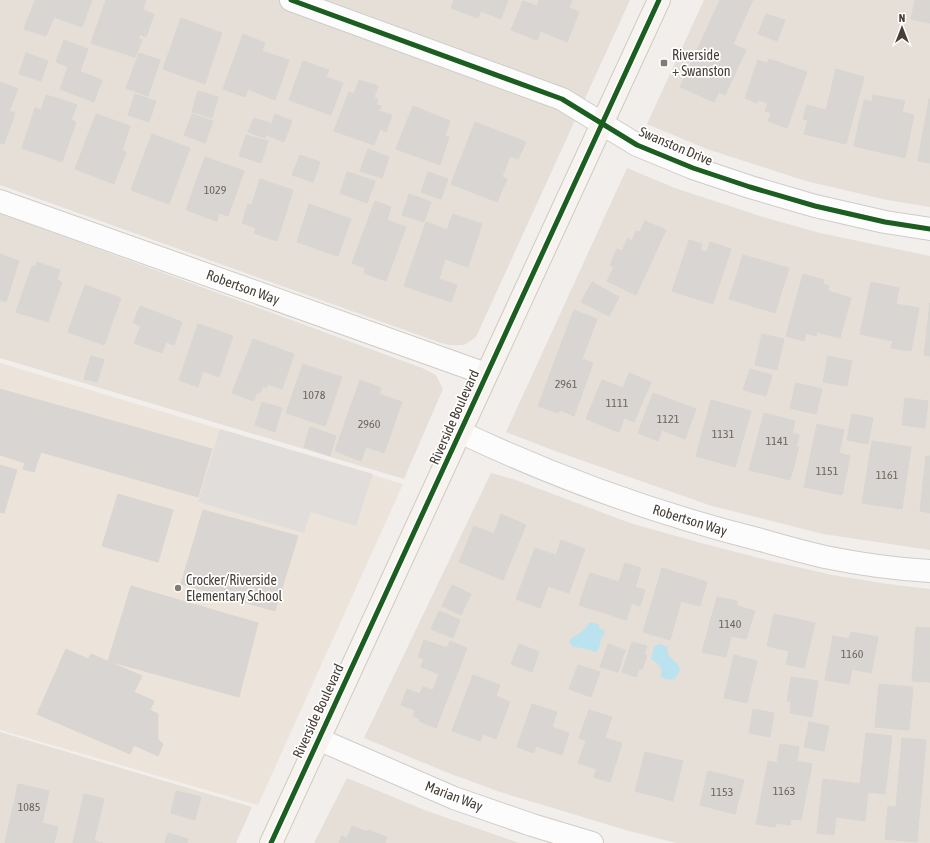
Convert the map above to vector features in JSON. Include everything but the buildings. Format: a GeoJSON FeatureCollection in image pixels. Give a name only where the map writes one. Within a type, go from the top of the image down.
{"type":"FeatureCollection","features":[{"type":"Feature","properties":{"kind":"main road","name":"Riverside Boulevard"},"geometry":{"type":"LineString","coordinates":[[270,843],[659,0]]}},
{"type":"Feature","properties":{"kind":"street","name":"Swanston Drive"},"geometry":{"type":"LineString","coordinates":[[291,0],[562,99],[645,149],[693,168],[815,206],[885,222],[930,229]]}},
{"type":"Feature","properties":{"kind":"street","name":"Robertson Way"},"geometry":{"type":"LineString","coordinates":[[0,201],[486,374]]}},
{"type":"Feature","properties":{"kind":"street","name":"Robertson Way"},"geometry":{"type":"LineString","coordinates":[[460,432],[552,473],[619,498],[704,526],[826,557],[903,569],[930,571]]}},
{"type":"Feature","properties":{"kind":"street","name":"Marian Way"},"geometry":{"type":"LineString","coordinates":[[318,739],[454,798],[592,843]]}},
{"type":"Feature","properties":{"kind":"shaded area"},"geometry":{"type":"Polygon","coordinates":[[[0,0],[630,0],[476,337],[464,345],[450,345],[0,185],[0,0]]]}},
{"type":"Feature","properties":{"kind":"shaded area"},"geometry":{"type":"Polygon","coordinates":[[[704,0],[930,0],[930,207],[887,200],[806,181],[707,149],[647,124],[704,0]]]}},
{"type":"Feature","properties":{"kind":"shaded area"},"geometry":{"type":"Polygon","coordinates":[[[627,168],[675,188],[763,217],[820,233],[930,256],[930,550],[823,534],[712,506],[555,451],[506,432],[627,168]]]}},
{"type":"Feature","properties":{"kind":"shaded area"},"geometry":{"type":"Polygon","coordinates":[[[0,213],[422,368],[436,375],[443,389],[404,479],[0,358],[0,213]]]}},
{"type":"Feature","properties":{"kind":"shaded area","name":"Crocker/Riverside Elementary School"},"geometry":{"type":"Polygon","coordinates":[[[0,363],[403,484],[258,805],[0,730],[0,363]]]}},
{"type":"Feature","properties":{"kind":"shaded area"},"geometry":{"type":"Polygon","coordinates":[[[220,429],[373,474],[356,526],[310,512],[304,533],[198,502],[220,429]]]}},
{"type":"Feature","properties":{"kind":"shaded area"},"geometry":{"type":"Polygon","coordinates":[[[491,473],[513,479],[630,523],[701,543],[832,575],[930,589],[930,843],[676,843],[629,831],[500,792],[446,772],[364,738],[491,473]]]}},
{"type":"Feature","properties":{"kind":"shaded area"},"geometry":{"type":"Polygon","coordinates":[[[0,732],[252,807],[236,843],[0,843],[0,732]]]}},
{"type":"Feature","properties":{"kind":"shaded area"},"geometry":{"type":"Polygon","coordinates":[[[347,778],[427,811],[519,843],[314,843],[347,778]]]}},
{"type":"Feature","properties":{"kind":"water"},"geometry":{"type":"Polygon","coordinates":[[[590,622],[598,624],[600,629],[603,629],[605,634],[601,638],[599,648],[596,652],[573,647],[569,642],[573,637],[583,631],[590,622]]]}},
{"type":"Feature","properties":{"kind":"water"},"geometry":{"type":"Polygon","coordinates":[[[659,644],[668,647],[667,650],[669,656],[679,666],[680,670],[675,679],[671,680],[662,677],[660,666],[651,659],[654,647],[659,644]]]}},
{"type":"Feature","properties":{"kind":"cycle path"},"geometry":{"type":"LineString","coordinates":[[291,0],[562,99],[637,145],[693,168],[815,206],[885,222],[930,229]]}},
{"type":"Feature","properties":{"kind":"cycle path"},"geometry":{"type":"LineString","coordinates":[[271,843],[659,0]]}},
{"type":"Feature","properties":{"kind":"place","name":"Riverside + Swanston"},"geometry":{"type":"Point","coordinates":[664,63]}},
{"type":"Feature","properties":{"kind":"place","name":"Crocker/Riverside Elementary School"},"geometry":{"type":"Point","coordinates":[178,588]}}]}
